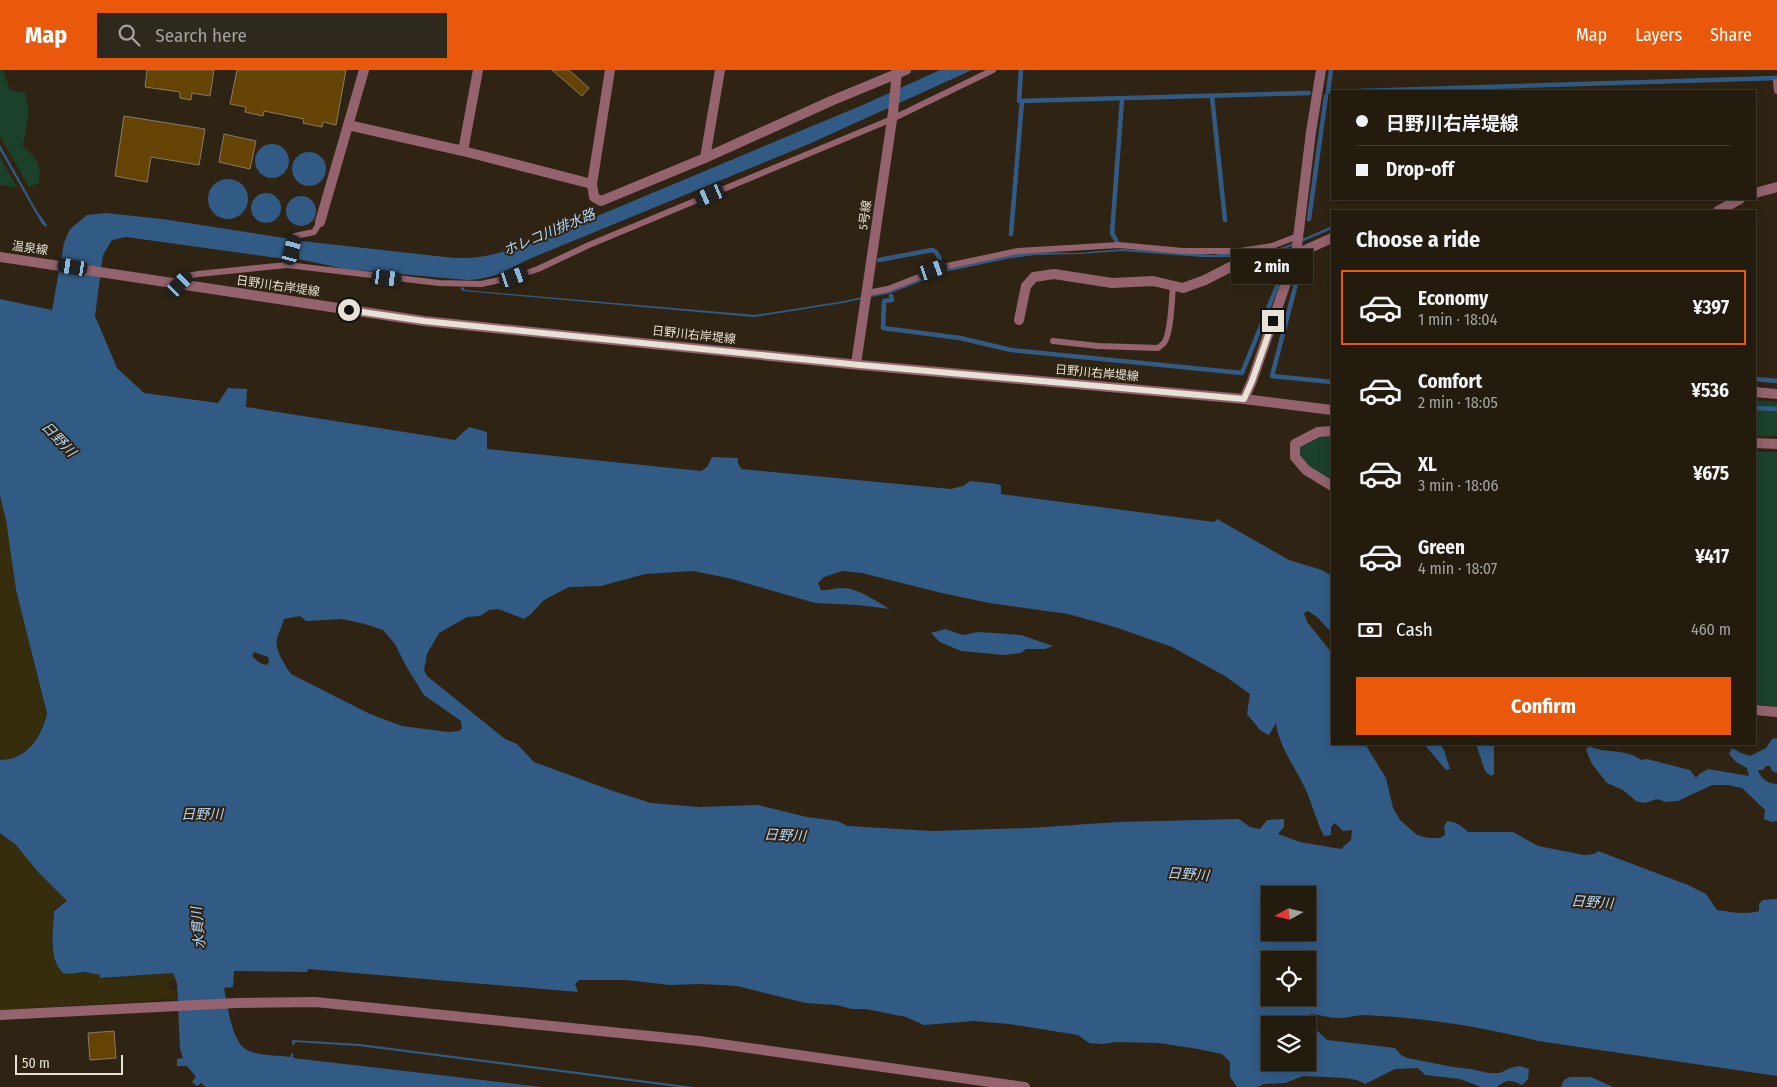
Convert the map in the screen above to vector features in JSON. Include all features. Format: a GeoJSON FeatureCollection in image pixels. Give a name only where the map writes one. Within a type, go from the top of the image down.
{"type":"FeatureCollection","features":[{"type":"Feature","properties":{"kind":"street"},"geometry":{"type":"LineString","coordinates":[[320,222],[364,70]]}},
{"type":"Feature","properties":{"kind":"street"},"geometry":{"type":"LineString","coordinates":[[463,151],[478,70]]}},
{"type":"Feature","properties":{"kind":"street"},"geometry":{"type":"LineString","coordinates":[[610,70],[592,184],[594,197],[601,201],[704,158],[831,101],[896,76],[906,70]]}},
{"type":"Feature","properties":{"kind":"street"},"geometry":{"type":"LineString","coordinates":[[704,158],[720,70]]}},
{"type":"Feature","properties":{"kind":"street"},"geometry":{"type":"LineString","coordinates":[[1244,399],[1296,254],[1311,132],[1322,70]]}},
{"type":"Feature","properties":{"kind":"street","name":"5号線"},"geometry":{"type":"LineString","coordinates":[[856,364],[893,116],[896,76]]}},
{"type":"Feature","properties":{"kind":"street"},"geometry":{"type":"LineString","coordinates":[[348,125],[463,151],[592,184]]}},
{"type":"Feature","properties":{"kind":"street"},"geometry":{"type":"LineString","coordinates":[[1756,193],[1777,187]]}},
{"type":"Feature","properties":{"kind":"street"},"geometry":{"type":"LineString","coordinates":[[1720,210],[1738,200]]}},
{"type":"Feature","properties":{"kind":"street"},"geometry":{"type":"LineString","coordinates":[[1019,320],[1026,286],[1034,278],[1054,274],[1112,283],[1153,281],[1183,288],[1205,280],[1242,261],[1296,254],[1331,238]]}},
{"type":"Feature","properties":{"kind":"street","name":"温泉線"},"geometry":{"type":"LineString","coordinates":[[0,257],[56,264]]}},
{"type":"Feature","properties":{"kind":"street","name":"日野川右岸堤線"},"geometry":{"type":"LineString","coordinates":[[56,264],[424,321],[856,364],[1244,399],[1331,410]]}},
{"type":"Feature","properties":{"kind":"street"},"geometry":{"type":"LineString","coordinates":[[1756,392],[1777,394]]}},
{"type":"Feature","properties":{"kind":"street"},"geometry":{"type":"LineString","coordinates":[[1331,430],[1318,432],[1295,444],[1295,457],[1306,470],[1331,485]]}},
{"type":"Feature","properties":{"kind":"street"},"geometry":{"type":"LineString","coordinates":[[1756,443],[1777,444]]}},
{"type":"Feature","properties":{"kind":"street"},"geometry":{"type":"LineString","coordinates":[[1756,710],[1777,712]]}},
{"type":"Feature","properties":{"kind":"street"},"geometry":{"type":"LineString","coordinates":[[0,1015],[237,1003],[315,1002],[699,1041],[1025,1087]]}},
{"type":"Feature","properties":{"kind":"lane"},"geometry":{"type":"LineString","coordinates":[[180,284],[188,276],[198,274],[288,264],[439,284],[481,284],[514,277],[538,269],[589,245],[893,116],[993,70]]}},
{"type":"Feature","properties":{"kind":"lane"},"geometry":{"type":"LineString","coordinates":[[1776,82],[1777,91]]}},
{"type":"Feature","properties":{"kind":"lane"},"geometry":{"type":"LineString","coordinates":[[288,264],[296,236],[314,232],[320,222]]}},
{"type":"Feature","properties":{"kind":"lane"},"geometry":{"type":"LineString","coordinates":[[867,293],[888,289],[947,266],[1018,251],[1119,245],[1183,251],[1240,251],[1272,246],[1298,236]]}},
{"type":"Feature","properties":{"kind":"lane"},"geometry":{"type":"LineString","coordinates":[[1053,341],[1098,346],[1158,348],[1164,344],[1166,339],[1170,321],[1173,285]]}},
{"type":"Feature","properties":{"kind":"green space"},"geometry":{"type":"Polygon","coordinates":[[[0,70],[3,70],[10,90],[25,93],[29,112],[23,146],[39,166],[39,183],[29,187],[0,136],[0,70]]]}},
{"type":"Feature","properties":{"kind":"green space"},"geometry":{"type":"Polygon","coordinates":[[[0,157],[17,188],[0,185],[0,157]]]}},
{"type":"Feature","properties":{"kind":"green space"},"geometry":{"type":"Polygon","coordinates":[[[1756,400],[1777,402],[1777,436],[1756,436],[1756,400]]]}},
{"type":"Feature","properties":{"kind":"green space"},"geometry":{"type":"Polygon","coordinates":[[[1331,435],[1331,481],[1309,467],[1302,459],[1300,453],[1300,447],[1304,443],[1331,435]]]}},
{"type":"Feature","properties":{"kind":"green space"},"geometry":{"type":"Polygon","coordinates":[[[1756,452],[1777,452],[1777,707],[1756,704],[1756,452]]]}},
{"type":"Feature","properties":{"kind":"sand"},"geometry":{"type":"Polygon","coordinates":[[[0,498],[6,519],[16,591],[46,714],[36,738],[25,751],[9,759],[0,760],[0,498]]]}},
{"type":"Feature","properties":{"kind":"sand"},"geometry":{"type":"Polygon","coordinates":[[[0,834],[20,849],[37,872],[66,901],[53,911],[52,935],[55,960],[63,973],[94,974],[99,975],[101,979],[173,973],[176,980],[169,981],[169,990],[176,990],[176,999],[0,1010],[0,834]]]}},
{"type":"Feature","properties":{"kind":"water"},"geometry":{"type":"Polygon","coordinates":[[[940,70],[972,70],[809,144],[492,276],[467,280],[345,269],[299,259],[301,241],[454,258],[481,257],[521,248],[865,104],[940,70]]]}},
{"type":"Feature","properties":{"kind":"water"},"geometry":{"type":"Polygon","coordinates":[[[272,144],[284,149],[289,161],[284,173],[272,178],[260,173],[255,161],[260,149],[272,144]]]}},
{"type":"Feature","properties":{"kind":"water"},"geometry":{"type":"Polygon","coordinates":[[[0,145],[37,211],[47,225],[46,227],[42,224],[0,150],[0,145]]]}},
{"type":"Feature","properties":{"kind":"water"},"geometry":{"type":"Polygon","coordinates":[[[309,152],[321,157],[326,169],[321,181],[309,186],[297,181],[292,169],[297,157],[309,152]]]}},
{"type":"Feature","properties":{"kind":"water"},"geometry":{"type":"Polygon","coordinates":[[[228,179],[239,182],[245,188],[248,199],[245,210],[239,216],[228,219],[217,216],[211,210],[208,199],[211,188],[217,182],[228,179]]]}},
{"type":"Feature","properties":{"kind":"water"},"geometry":{"type":"Polygon","coordinates":[[[266,193],[272,194],[280,202],[280,214],[272,222],[266,223],[260,222],[252,214],[251,208],[252,202],[260,194],[266,193]]]}},
{"type":"Feature","properties":{"kind":"water"},"geometry":{"type":"Polygon","coordinates":[[[301,196],[307,197],[315,205],[315,217],[307,225],[301,226],[295,225],[287,217],[286,211],[287,205],[295,197],[301,196]]]}},
{"type":"Feature","properties":{"kind":"water","name":"日野川"},"geometry":{"type":"Polygon","coordinates":[[[106,213],[162,219],[297,240],[294,259],[285,259],[126,237],[112,240],[103,255],[95,316],[117,368],[144,393],[218,403],[228,388],[247,389],[246,407],[455,440],[469,427],[487,432],[487,449],[701,471],[707,467],[712,457],[738,458],[741,469],[951,489],[963,486],[970,481],[998,484],[1001,486],[1001,494],[1214,522],[1217,519],[1289,560],[1322,570],[1331,575],[1331,632],[1317,617],[1308,611],[1304,613],[1307,622],[1331,652],[1331,745],[1366,745],[1386,778],[1393,808],[1400,820],[1417,835],[1440,838],[1445,835],[1444,827],[1447,821],[1454,822],[1468,832],[1513,832],[1538,846],[1584,855],[1594,854],[1598,851],[1688,885],[1706,894],[1717,910],[1749,913],[1759,911],[1759,904],[1763,900],[1777,899],[1777,1076],[1538,1041],[1495,1031],[1429,1020],[1363,1015],[1336,1018],[1311,1014],[1307,1016],[1261,1016],[1261,1071],[1316,1071],[1316,1030],[1327,1040],[1395,1048],[1401,1055],[1407,1058],[1453,1067],[1488,1073],[1500,1073],[1520,1066],[1529,1069],[1528,1079],[1522,1085],[1509,1081],[1497,1087],[1481,1087],[1460,1079],[1425,1075],[1418,1068],[1395,1069],[1365,1084],[1357,1080],[1345,1078],[1303,1076],[1285,1083],[1264,1084],[1257,1087],[1237,1087],[1230,1077],[1230,1062],[1222,1054],[1198,1049],[1159,1043],[1089,1043],[1078,1035],[1009,1024],[974,1021],[924,1025],[906,1017],[866,1009],[806,1003],[737,986],[670,985],[626,980],[579,980],[575,984],[578,992],[308,969],[307,972],[234,971],[233,987],[224,988],[231,1022],[237,1039],[242,1046],[251,1052],[262,1054],[290,1057],[291,1053],[293,1058],[542,1087],[206,1087],[201,1083],[197,1086],[192,1082],[196,1077],[187,1066],[177,1066],[177,1059],[183,1058],[180,1049],[177,983],[173,973],[100,978],[100,975],[84,972],[63,973],[55,960],[52,944],[54,911],[67,901],[38,872],[16,845],[0,833],[0,760],[10,759],[25,752],[37,739],[47,714],[16,590],[6,520],[0,496],[0,299],[52,310],[64,243],[70,229],[87,215],[106,213]],[[693,571],[645,574],[601,586],[569,587],[544,600],[524,619],[498,609],[489,610],[480,616],[467,617],[439,633],[427,654],[424,670],[427,676],[505,739],[517,744],[534,762],[651,803],[698,807],[758,805],[807,817],[837,821],[848,826],[932,831],[1030,828],[1118,822],[1239,819],[1250,827],[1260,829],[1267,820],[1284,819],[1284,827],[1278,834],[1300,842],[1341,849],[1351,840],[1352,830],[1343,831],[1335,823],[1331,827],[1331,835],[1324,836],[1306,790],[1283,747],[1276,723],[1269,735],[1261,731],[1247,714],[1250,694],[1225,676],[1172,647],[1115,627],[1068,614],[990,603],[862,573],[842,571],[824,577],[818,583],[821,590],[842,588],[854,590],[890,609],[815,603],[728,578],[693,571]],[[300,616],[284,619],[276,643],[281,657],[291,674],[370,714],[402,726],[448,732],[459,731],[462,728],[461,721],[424,695],[395,644],[383,630],[342,619],[306,621],[300,616]],[[254,652],[252,656],[262,664],[267,665],[269,662],[268,657],[254,652]]]}},
{"type":"Feature","properties":{"kind":"water"},"geometry":{"type":"Polygon","coordinates":[[[1331,226],[1331,229],[1285,249],[1239,257],[1202,257],[1122,251],[1011,258],[945,272],[891,293],[843,303],[754,317],[463,291],[460,288],[463,287],[465,290],[755,315],[844,301],[890,291],[946,269],[1016,254],[1035,252],[1077,253],[1122,249],[1239,255],[1270,251],[1331,226]]]}},
{"type":"Feature","properties":{"kind":"water"},"geometry":{"type":"Polygon","coordinates":[[[945,629],[963,635],[978,632],[1021,635],[1053,646],[1045,649],[1026,649],[1021,653],[1004,655],[961,651],[940,642],[931,633],[945,629]]]}},
{"type":"Feature","properties":{"kind":"water"},"geometry":{"type":"Polygon","coordinates":[[[1777,738],[1777,773],[1772,771],[1770,766],[1766,766],[1763,770],[1758,770],[1765,780],[1777,784],[1777,821],[1772,822],[1764,819],[1765,810],[1742,788],[1728,785],[1712,785],[1678,801],[1666,802],[1657,799],[1645,803],[1636,801],[1623,790],[1607,783],[1592,764],[1586,750],[1589,746],[1602,750],[1622,752],[1641,760],[1647,759],[1690,770],[1696,778],[1708,769],[1749,776],[1747,768],[1736,762],[1729,754],[1732,748],[1750,756],[1766,748],[1772,739],[1777,738]]]}},
{"type":"Feature","properties":{"kind":"water"},"geometry":{"type":"Polygon","coordinates":[[[1425,745],[1441,745],[1450,769],[1446,770],[1425,745]]]}},
{"type":"Feature","properties":{"kind":"water"},"geometry":{"type":"Polygon","coordinates":[[[1476,745],[1494,745],[1494,774],[1491,776],[1485,771],[1476,745]]]}},
{"type":"Feature","properties":{"kind":"water"},"geometry":{"type":"Polygon","coordinates":[[[292,1040],[360,1044],[694,1087],[677,1087],[358,1046],[295,1042],[294,1045],[292,1040]]]}},
{"type":"Feature","properties":{"kind":"water"},"geometry":{"type":"Polygon","coordinates":[[[1570,1077],[1591,1077],[1613,1087],[1561,1087],[1564,1080],[1570,1077]]]}},
{"type":"Feature","properties":{"kind":"building"},"geometry":{"type":"Polygon","coordinates":[[[147,70],[214,70],[210,96],[192,93],[191,100],[180,98],[180,92],[145,87],[147,70]]]}},
{"type":"Feature","properties":{"kind":"building"},"geometry":{"type":"Polygon","coordinates":[[[237,70],[346,70],[336,125],[323,122],[322,127],[303,123],[304,119],[264,111],[263,116],[245,112],[246,107],[230,104],[237,70]]]}},
{"type":"Feature","properties":{"kind":"building"},"geometry":{"type":"Polygon","coordinates":[[[552,70],[569,70],[589,88],[582,96],[552,70]]]}},
{"type":"Feature","properties":{"kind":"building"},"geometry":{"type":"Polygon","coordinates":[[[124,116],[205,129],[199,165],[151,157],[147,182],[115,176],[124,116]]]}},
{"type":"Feature","properties":{"kind":"building"},"geometry":{"type":"Polygon","coordinates":[[[224,134],[256,141],[250,169],[219,162],[224,134]]]}},
{"type":"Feature","properties":{"kind":"building"},"geometry":{"type":"Polygon","coordinates":[[[114,1031],[116,1058],[90,1060],[88,1033],[114,1031]]]}},
{"type":"Feature","properties":{"kind":"waterway"},"geometry":{"type":"LineString","coordinates":[[1021,70],[1019,101],[1309,93]]}},
{"type":"Feature","properties":{"kind":"waterway"},"geometry":{"type":"LineString","coordinates":[[1328,92],[1331,70]]}},
{"type":"Feature","properties":{"kind":"waterway"},"geometry":{"type":"LineString","coordinates":[[1390,90],[1777,78]]}},
{"type":"Feature","properties":{"kind":"waterway"},"geometry":{"type":"LineString","coordinates":[[1212,96],[1225,220]]}},
{"type":"Feature","properties":{"kind":"waterway"},"geometry":{"type":"LineString","coordinates":[[1309,219],[1326,96]]}},
{"type":"Feature","properties":{"kind":"waterway"},"geometry":{"type":"LineString","coordinates":[[1117,242],[1112,233],[1122,100]]}},
{"type":"Feature","properties":{"kind":"waterway"},"geometry":{"type":"LineString","coordinates":[[1011,234],[1022,101]]}},
{"type":"Feature","properties":{"kind":"waterway"},"geometry":{"type":"LineString","coordinates":[[879,260],[932,250],[936,252],[940,259]]}},
{"type":"Feature","properties":{"kind":"waterway"},"geometry":{"type":"LineString","coordinates":[[1219,255],[1258,252]]}},
{"type":"Feature","properties":{"kind":"waterway"},"geometry":{"type":"LineString","coordinates":[[891,296],[892,300],[884,301],[883,328],[960,338],[1011,350],[1242,373],[1282,274]]}},
{"type":"Feature","properties":{"kind":"waterway"},"geometry":{"type":"LineString","coordinates":[[1298,276],[1272,376],[1331,382]]}},
{"type":"Feature","properties":{"kind":"waterway"},"geometry":{"type":"LineString","coordinates":[[1756,379],[1777,381]]}},
{"type":"Feature","properties":{"kind":"waterway"},"geometry":{"type":"LineString","coordinates":[[1756,408],[1777,409]]}},
{"type":"Feature","properties":{"kind":"route"},"geometry":{"type":"LineString","coordinates":[[349,310],[424,321],[860,365],[1244,399],[1273,321]]}},
{"type":"Feature","properties":{"kind":"water label","name":"ホレコ川排水路"},"geometry":{"type":"Point","coordinates":[549,232]}},
{"type":"Feature","properties":{"kind":"water label","name":"水貫川"},"geometry":{"type":"Point","coordinates":[198,928]}}]}
